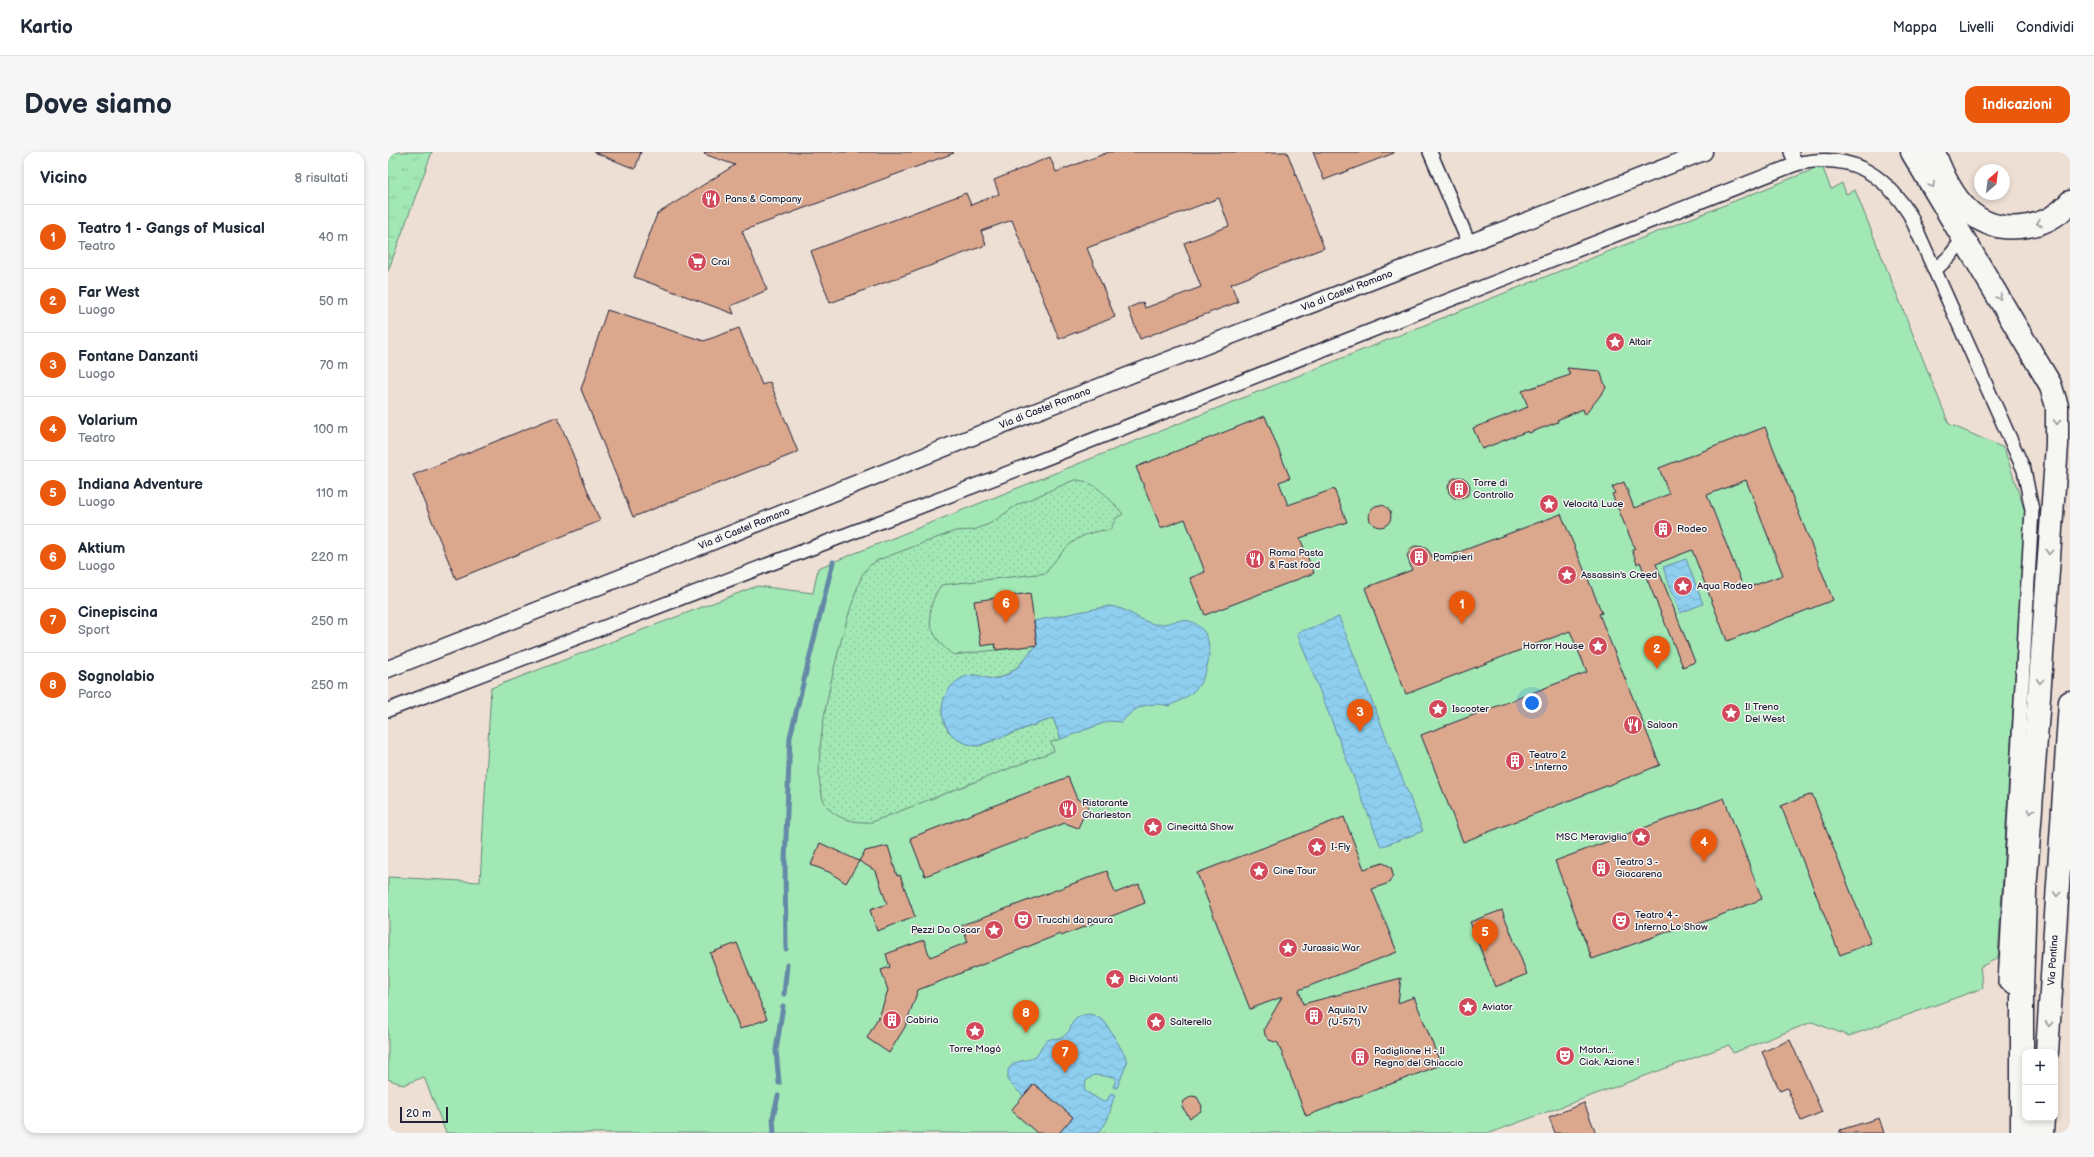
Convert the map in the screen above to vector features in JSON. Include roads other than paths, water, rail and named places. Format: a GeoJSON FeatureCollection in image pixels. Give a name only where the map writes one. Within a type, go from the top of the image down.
{"type":"FeatureCollection","features":[{"type":"Feature","properties":{"kind":"highway"},"geometry":{"type":"LineString","coordinates":[[1912,152],[2050,384],[2057,406],[2056,453],[2025,892],[2022,989],[2022,1133]]}},
{"type":"Feature","properties":{"kind":"highway"},"geometry":{"type":"LineString","coordinates":[[1934,152],[1942,173],[1955,196],[1968,211],[1988,224],[2008,228],[2036,224],[2055,216],[2070,202]]}},
{"type":"Feature","properties":{"kind":"highway","name":"Via Pontina"},"geometry":{"type":"LineString","coordinates":[[2047,1049],[2070,702]]}},
{"type":"Feature","properties":{"kind":"highway"},"geometry":{"type":"LineString","coordinates":[[2042,1133],[2043,1121]]}},
{"type":"Feature","properties":{"kind":"street"},"geometry":{"type":"LineString","coordinates":[[1430,152],[1469,243]]}},
{"type":"Feature","properties":{"kind":"street","name":"Via di Castel Romano"},"geometry":{"type":"LineString","coordinates":[[388,669],[1469,243],[1704,152]]}},
{"type":"Feature","properties":{"kind":"street"},"geometry":{"type":"LineString","coordinates":[[388,710],[1026,466],[1794,158],[1838,159],[1863,166],[1878,175],[1896,194],[1910,215],[2024,470],[2032,510],[2005,982],[2013,987],[2022,989]]}},
{"type":"Feature","properties":{"kind":"street"},"geometry":{"type":"LineString","coordinates":[[1935,270],[1964,238]]}},
{"type":"Feature","properties":{"kind":"water","name":"Aqua Rodeo"},"geometry":{"type":"Polygon","coordinates":[[[1686,559],[1703,604],[1680,613],[1663,567],[1686,559]]]}},
{"type":"Feature","properties":{"kind":"water"},"geometry":{"type":"Polygon","coordinates":[[[1109,606],[1122,609],[1142,620],[1154,624],[1165,624],[1186,620],[1191,621],[1202,629],[1209,644],[1209,653],[1206,670],[1196,689],[1186,697],[1169,706],[1155,704],[1143,706],[1132,712],[1122,722],[1109,721],[1061,739],[1053,718],[978,746],[967,744],[954,737],[945,724],[942,708],[946,693],[957,681],[972,675],[994,679],[1009,674],[1037,645],[1034,621],[1109,606]]]}},
{"type":"Feature","properties":{"kind":"water"},"geometry":{"type":"Polygon","coordinates":[[[1339,617],[1423,831],[1381,847],[1297,633],[1339,617]]]}},
{"type":"Feature","properties":{"kind":"water"},"geometry":{"type":"Polygon","coordinates":[[[1088,1014],[1094,1015],[1105,1022],[1125,1055],[1127,1063],[1117,1088],[1113,1087],[1116,1080],[1114,1077],[1094,1075],[1086,1081],[1084,1090],[1103,1102],[1107,1101],[1111,1093],[1115,1095],[1108,1119],[1098,1133],[1064,1133],[1061,1130],[1073,1117],[1034,1084],[1023,1096],[1008,1081],[1008,1070],[1017,1062],[1034,1057],[1047,1040],[1062,1037],[1066,1034],[1076,1018],[1088,1014]]]}},
{"type":"Feature","properties":{"kind":"waterway"},"geometry":{"type":"LineString","coordinates":[[786,949],[785,862],[790,737],[833,562]]}},
{"type":"Feature","properties":{"kind":"waterway"},"geometry":{"type":"LineString","coordinates":[[784,994],[787,965]]}},
{"type":"Feature","properties":{"kind":"waterway"},"geometry":{"type":"LineString","coordinates":[[779,1083],[776,1050],[783,1006]]}},
{"type":"Feature","properties":{"kind":"waterway"},"geometry":{"type":"LineString","coordinates":[[774,1133],[773,1117],[778,1096]]}},
{"type":"Feature","properties":{"kind":"tunnel"},"geometry":{"type":"LineString","coordinates":[[912,932],[919,929]]}},
{"type":"Feature","properties":{"kind":"place","name":"Pans & Company"},"geometry":{"type":"Point","coordinates":[711,199]}},
{"type":"Feature","properties":{"kind":"place","name":"Crai"},"geometry":{"type":"Point","coordinates":[697,262]}},
{"type":"Feature","properties":{"kind":"place","name":"Altair"},"geometry":{"type":"Point","coordinates":[1615,342]}},
{"type":"Feature","properties":{"kind":"place","name":"Torre di Controllo"},"geometry":{"type":"Point","coordinates":[1459,489]}},
{"type":"Feature","properties":{"kind":"place","name":"Velocità Luce"},"geometry":{"type":"Point","coordinates":[1549,504]}},
{"type":"Feature","properties":{"kind":"place","name":"Rodeo"},"geometry":{"type":"Point","coordinates":[1663,529]}},
{"type":"Feature","properties":{"kind":"place","name":"Pompieri"},"geometry":{"type":"Point","coordinates":[1419,557]}},
{"type":"Feature","properties":{"kind":"place","name":"Roma Pasta & Fast food"},"geometry":{"type":"Point","coordinates":[1255,559]}},
{"type":"Feature","properties":{"kind":"place","name":"Assassin's Creed"},"geometry":{"type":"Point","coordinates":[1567,575]}},
{"type":"Feature","properties":{"kind":"place","name":"Aqua Rodeo"},"geometry":{"type":"Point","coordinates":[1683,586]}},
{"type":"Feature","properties":{"kind":"place","name":"Aktium"},"geometry":{"type":"Point","coordinates":[1006,623]}},
{"type":"Feature","properties":{"kind":"place","name":"Teatro 1 - Gangs of Musical"},"geometry":{"type":"Point","coordinates":[1462,624]}},
{"type":"Feature","properties":{"kind":"place","name":"Horror House"},"geometry":{"type":"Point","coordinates":[1598,646]}},
{"type":"Feature","properties":{"kind":"place","name":"Far West"},"geometry":{"type":"Point","coordinates":[1657,669]}},
{"type":"Feature","properties":{"kind":"place","name":"Iscooter"},"geometry":{"type":"Point","coordinates":[1438,709]}},
{"type":"Feature","properties":{"kind":"place","name":"Il Treno Del West"},"geometry":{"type":"Point","coordinates":[1731,713]}},
{"type":"Feature","properties":{"kind":"place","name":"Saloon"},"geometry":{"type":"Point","coordinates":[1633,725]}},
{"type":"Feature","properties":{"kind":"place","name":"Fontane Danzanti"},"geometry":{"type":"Point","coordinates":[1360,732]}},
{"type":"Feature","properties":{"kind":"place","name":"Teatro 2 - Inferno"},"geometry":{"type":"Point","coordinates":[1515,761]}},
{"type":"Feature","properties":{"kind":"place","name":"Ristorante Charleston"},"geometry":{"type":"Point","coordinates":[1068,809]}},
{"type":"Feature","properties":{"kind":"place","name":"Cinecittà Show"},"geometry":{"type":"Point","coordinates":[1153,827]}},
{"type":"Feature","properties":{"kind":"place","name":"MSC Meraviglia"},"geometry":{"type":"Point","coordinates":[1641,837]}},
{"type":"Feature","properties":{"kind":"place","name":"I-Fly"},"geometry":{"type":"Point","coordinates":[1317,847]}},
{"type":"Feature","properties":{"kind":"place","name":"Volarium"},"geometry":{"type":"Point","coordinates":[1704,862]}},
{"type":"Feature","properties":{"kind":"place","name":"Teatro 3 - Giocarena"},"geometry":{"type":"Point","coordinates":[1601,868]}},
{"type":"Feature","properties":{"kind":"place","name":"Cine Tour"},"geometry":{"type":"Point","coordinates":[1259,871]}},
{"type":"Feature","properties":{"kind":"place","name":"Trucchi da paura"},"geometry":{"type":"Point","coordinates":[1023,920]}},
{"type":"Feature","properties":{"kind":"place","name":"Teatro 4 - Inferno Lo Show"},"geometry":{"type":"Point","coordinates":[1621,921]}},
{"type":"Feature","properties":{"kind":"place","name":"Pezzi Da Oscar"},"geometry":{"type":"Point","coordinates":[994,930]}},
{"type":"Feature","properties":{"kind":"place","name":"Jurassic War"},"geometry":{"type":"Point","coordinates":[1288,948]}},
{"type":"Feature","properties":{"kind":"place","name":"Indiana Adventure"},"geometry":{"type":"Point","coordinates":[1485,952]}},
{"type":"Feature","properties":{"kind":"place","name":"Bici Volanti"},"geometry":{"type":"Point","coordinates":[1115,979]}},
{"type":"Feature","properties":{"kind":"place","name":"Aviator"},"geometry":{"type":"Point","coordinates":[1468,1007]}},
{"type":"Feature","properties":{"kind":"place","name":"Aquila IV (U-571)"},"geometry":{"type":"Point","coordinates":[1314,1016]}},
{"type":"Feature","properties":{"kind":"place","name":"Cabiria"},"geometry":{"type":"Point","coordinates":[892,1020]}},
{"type":"Feature","properties":{"kind":"place","name":"Salterello"},"geometry":{"type":"Point","coordinates":[1156,1022]}},
{"type":"Feature","properties":{"kind":"place","name":"Torre Magò"},"geometry":{"type":"Point","coordinates":[975,1031]}},
{"type":"Feature","properties":{"kind":"place","name":"Sognolabio"},"geometry":{"type":"Point","coordinates":[1026,1033]}},
{"type":"Feature","properties":{"kind":"place","name":"Motori... Ciak, Azione !"},"geometry":{"type":"Point","coordinates":[1565,1056]}},
{"type":"Feature","properties":{"kind":"place","name":"Padiglione H - Il Regno del Ghiaccio"},"geometry":{"type":"Point","coordinates":[1360,1057]}},
{"type":"Feature","properties":{"kind":"place","name":"Cinepiscina"},"geometry":{"type":"Point","coordinates":[1065,1073]}}]}
